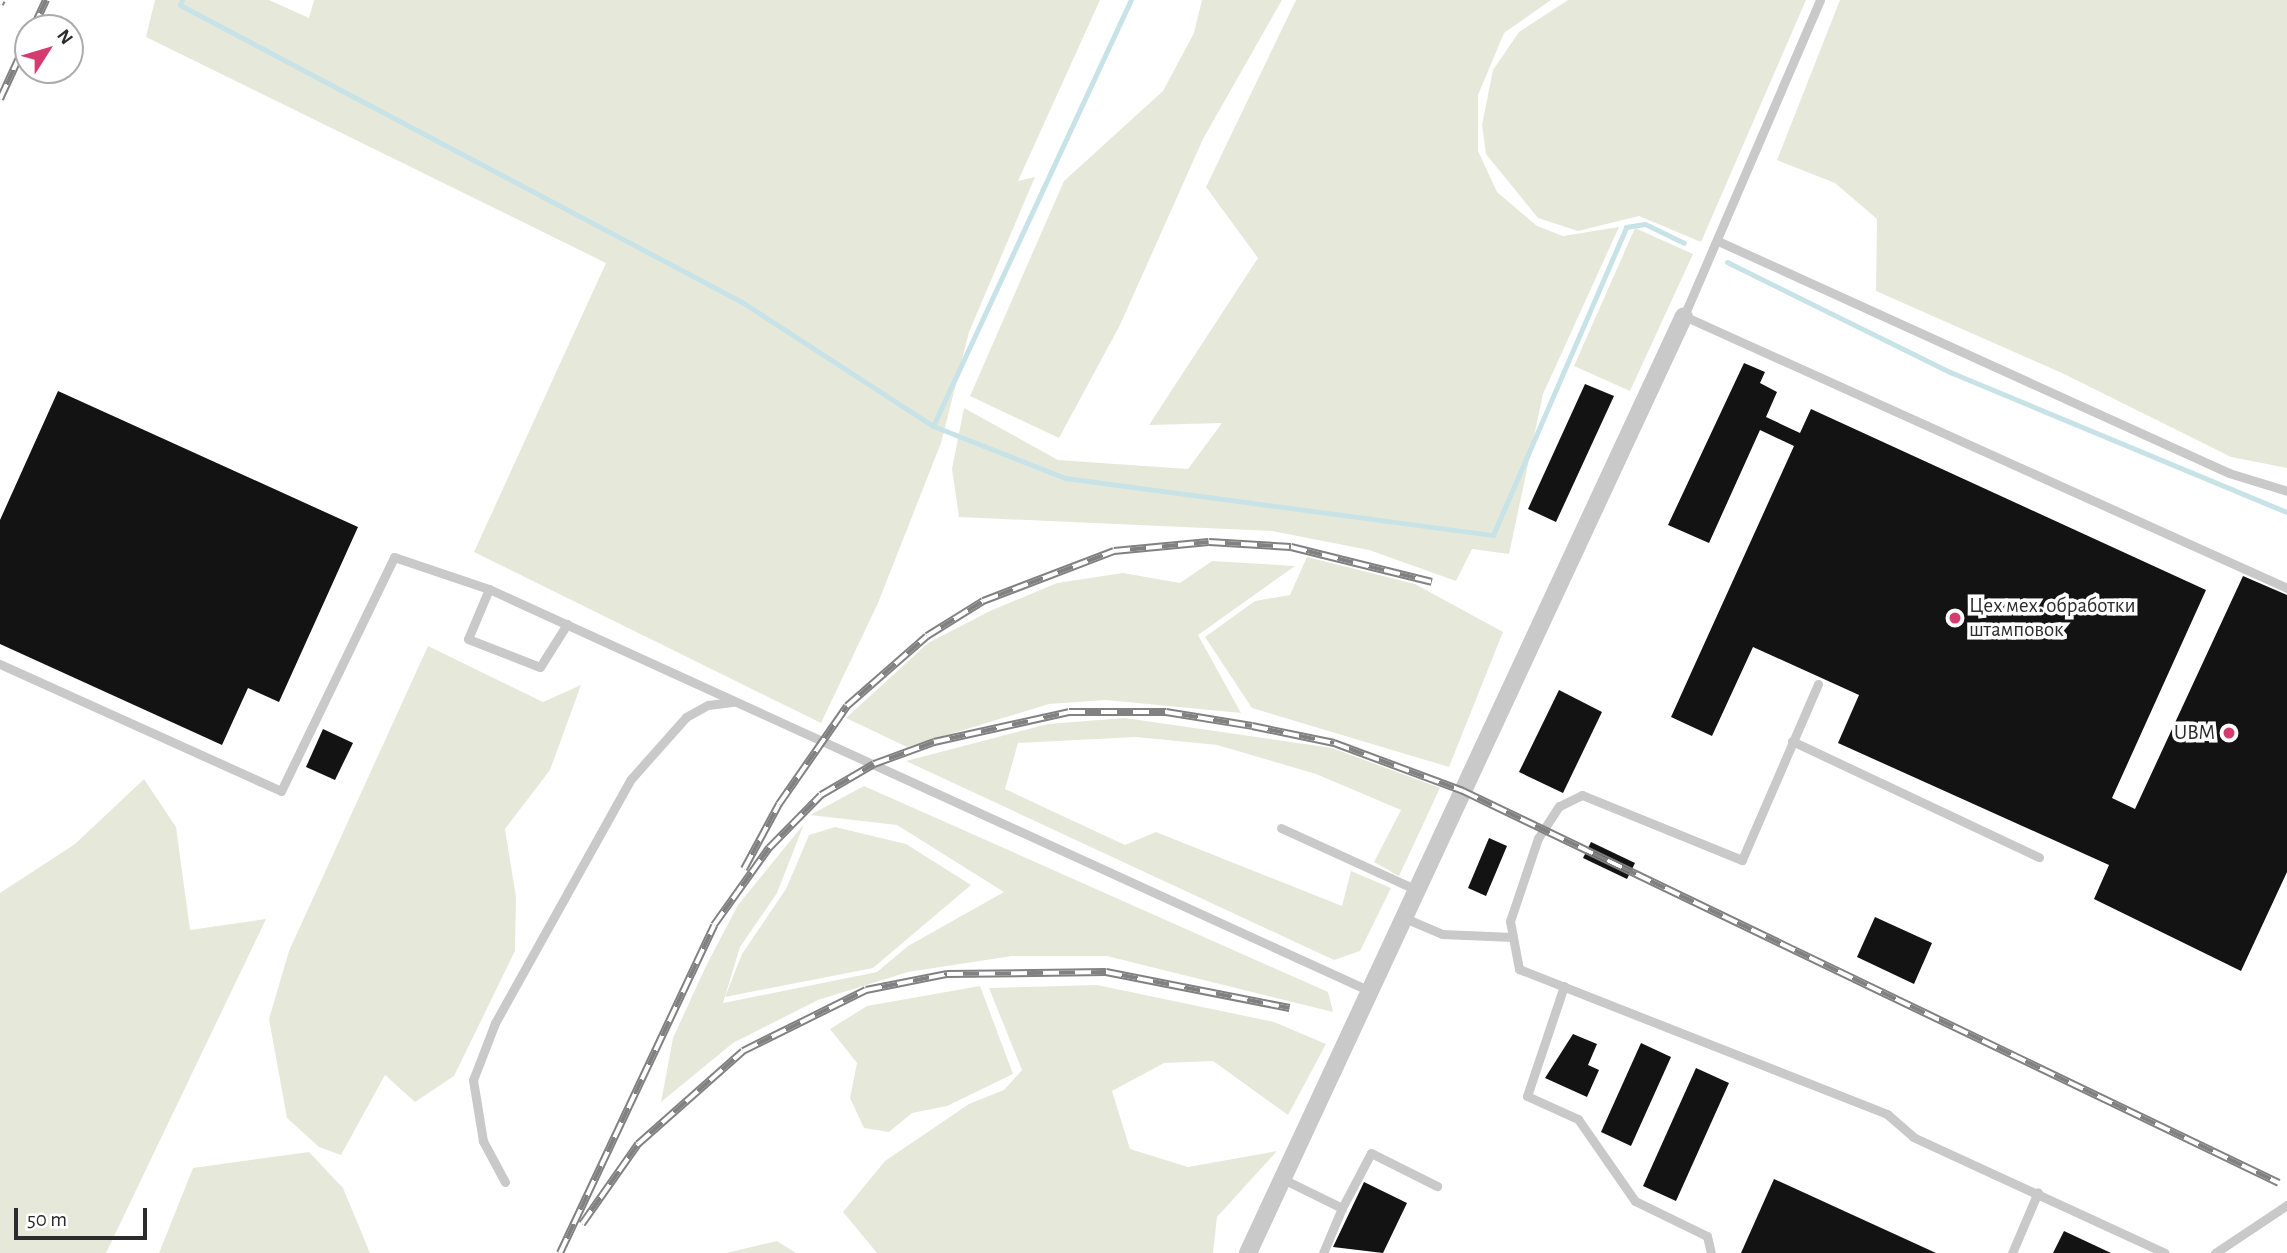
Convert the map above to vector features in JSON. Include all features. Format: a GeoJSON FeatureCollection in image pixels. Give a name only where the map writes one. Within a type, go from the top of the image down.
{"type":"FeatureCollection","features":[{"type":"Feature","properties":{"kind":"street"},"geometry":{"type":"LineString","coordinates":[[1248,1253],[1373,993],[1684,316]]}},
{"type":"Feature","properties":{"kind":"lane"},"geometry":{"type":"LineString","coordinates":[[1820,0],[1684,316],[2287,588]]}},
{"type":"Feature","properties":{"kind":"lane"},"geometry":{"type":"LineString","coordinates":[[1718,241],[2229,473],[2287,491]]}},
{"type":"Feature","properties":{"kind":"lane"},"geometry":{"type":"LineString","coordinates":[[0,664],[281,791],[394,556],[489,589],[1373,993]]}},
{"type":"Feature","properties":{"kind":"lane"},"geometry":{"type":"LineString","coordinates":[[489,589],[468,639],[540,667],[567,624]]}},
{"type":"Feature","properties":{"kind":"lane"},"geometry":{"type":"LineString","coordinates":[[1818,684],[1742,860],[1582,796],[1559,806],[1538,838],[1510,921],[1519,969],[1887,1114],[1913,1137],[2038,1192],[2165,1253]]}},
{"type":"Feature","properties":{"kind":"lane"},"geometry":{"type":"LineString","coordinates":[[505,1182],[483,1141],[473,1080],[495,1023],[631,779],[686,717],[708,705],[736,702]]}},
{"type":"Feature","properties":{"kind":"lane"},"geometry":{"type":"LineString","coordinates":[[1792,741],[2039,857]]}},
{"type":"Feature","properties":{"kind":"lane"},"geometry":{"type":"LineString","coordinates":[[1281,828],[1419,891]]}},
{"type":"Feature","properties":{"kind":"lane"},"geometry":{"type":"LineString","coordinates":[[1406,919],[1442,934],[1513,937]]}},
{"type":"Feature","properties":{"kind":"lane"},"geometry":{"type":"LineString","coordinates":[[1564,986],[1527,1096],[1578,1119],[1635,1201],[1707,1236],[1712,1253]]}},
{"type":"Feature","properties":{"kind":"lane"},"geometry":{"type":"LineString","coordinates":[[1323,1253],[1342,1208],[1371,1153],[1437,1186]]}},
{"type":"Feature","properties":{"kind":"lane"},"geometry":{"type":"LineString","coordinates":[[1283,1179],[1342,1208]]}},
{"type":"Feature","properties":{"kind":"lane"},"geometry":{"type":"LineString","coordinates":[[2012,1253],[2038,1192]]}},
{"type":"Feature","properties":{"kind":"lane"},"geometry":{"type":"LineString","coordinates":[[2215,1253],[2287,1205]]}},
{"type":"Feature","properties":{"kind":"shaded area"},"geometry":{"type":"Polygon","coordinates":[[[155,0],[269,0],[309,18],[314,0],[1100,0],[1018,181],[1035,177],[969,332],[941,443],[878,603],[821,723],[474,552],[606,263],[146,37],[155,0]]]}},
{"type":"Feature","properties":{"kind":"shaded area"},"geometry":{"type":"Polygon","coordinates":[[[1202,0],[1282,0],[1203,139],[1120,325],[1059,438],[970,396],[1064,181],[1163,91],[1194,33],[1202,0]]]}},
{"type":"Feature","properties":{"kind":"shaded area"},"geometry":{"type":"Polygon","coordinates":[[[1296,0],[1551,0],[1504,33],[1478,95],[1478,151],[1497,192],[1537,226],[1563,236],[1619,227],[1543,394],[1509,554],[1472,549],[1456,581],[1369,550],[1272,531],[959,517],[952,469],[964,408],[1058,460],[1188,469],[1222,423],[1149,425],[1258,258],[1206,187],[1296,0]]]}},
{"type":"Feature","properties":{"kind":"shaded area"},"geometry":{"type":"Polygon","coordinates":[[[1568,0],[1806,0],[1701,242],[1639,216],[1578,231],[1538,218],[1486,154],[1482,125],[1493,70],[1519,32],[1568,0]]]}},
{"type":"Feature","properties":{"kind":"shaded area"},"geometry":{"type":"Polygon","coordinates":[[[1840,0],[2287,0],[2287,468],[2231,457],[2064,374],[1876,291],[1877,219],[1835,183],[1777,160],[1840,0]]]}},
{"type":"Feature","properties":{"kind":"shaded area"},"geometry":{"type":"Polygon","coordinates":[[[1635,228],[1693,254],[1630,391],[1574,366],[1635,228]]]}},
{"type":"Feature","properties":{"kind":"shaded area"},"geometry":{"type":"Polygon","coordinates":[[[1307,557],[1415,584],[1503,632],[1449,767],[1252,708],[1205,637],[1255,601],[1290,595],[1307,557]]]}},
{"type":"Feature","properties":{"kind":"shaded area"},"geometry":{"type":"Polygon","coordinates":[[[1212,561],[1295,566],[1198,635],[1241,713],[1106,700],[1049,704],[907,747],[846,718],[928,643],[990,611],[1057,583],[1123,573],[1180,583],[1212,561]]]}},
{"type":"Feature","properties":{"kind":"shaded area"},"geometry":{"type":"Polygon","coordinates":[[[428,646],[543,702],[581,685],[550,770],[505,829],[516,897],[515,951],[454,1076],[415,1102],[385,1075],[341,1155],[319,1147],[287,1118],[269,1019],[289,951],[428,646]]]}},
{"type":"Feature","properties":{"kind":"shaded area"},"geometry":{"type":"Polygon","coordinates":[[[1125,718],[1332,748],[1440,788],[1399,876],[1374,862],[1401,810],[1316,774],[1217,745],[1136,737],[1018,743],[1005,789],[1125,845],[1156,832],[1342,906],[1351,871],[1391,888],[1360,951],[1334,960],[906,761],[1048,724],[1125,718]]]}},
{"type":"Feature","properties":{"kind":"shaded area"},"geometry":{"type":"Polygon","coordinates":[[[144,779],[176,827],[190,930],[266,919],[106,1253],[0,1253],[0,893],[75,844],[144,779]]]}},
{"type":"Feature","properties":{"kind":"shaded area"},"geometry":{"type":"Polygon","coordinates":[[[864,786],[1328,992],[1333,1012],[1107,956],[1012,956],[908,972],[818,1000],[733,1043],[661,1102],[673,1038],[706,966],[738,905],[804,824],[777,893],[740,947],[723,1003],[877,972],[908,946],[1004,892],[897,825],[810,815],[864,786]]]}},
{"type":"Feature","properties":{"kind":"shaded area"},"geometry":{"type":"Polygon","coordinates":[[[835,827],[906,844],[971,885],[873,968],[725,997],[742,954],[786,889],[809,835],[835,827]]]}},
{"type":"Feature","properties":{"kind":"shaded area"},"geometry":{"type":"Polygon","coordinates":[[[1097,985],[1274,1022],[1326,1044],[1288,1115],[1213,1061],[1164,1063],[1112,1091],[1130,1149],[1188,1167],[1277,1151],[1217,1217],[1213,1253],[877,1253],[843,1212],[885,1161],[969,1104],[1004,1090],[1022,1070],[989,988],[1097,985]]]}},
{"type":"Feature","properties":{"kind":"shaded area"},"geometry":{"type":"Polygon","coordinates":[[[980,986],[1013,1074],[947,1106],[912,1113],[889,1132],[864,1128],[850,1098],[857,1063],[830,1029],[867,1006],[980,986]]]}},
{"type":"Feature","properties":{"kind":"shaded area"},"geometry":{"type":"Polygon","coordinates":[[[309,1152],[343,1188],[370,1253],[159,1253],[193,1168],[309,1152]]]}},
{"type":"Feature","properties":{"kind":"shaded area"},"geometry":{"type":"Polygon","coordinates":[[[777,1241],[796,1253],[726,1253],[777,1241]]]}},
{"type":"Feature","properties":{"kind":"building","name":"Цех мех. обработки штамповок"},"geometry":{"type":"Polygon","coordinates":[[[1744,363],[1765,372],[1760,383],[1777,392],[1766,417],[1800,433],[1811,409],[2206,590],[2112,798],[2135,809],[2243,576],[2287,595],[2287,872],[2241,971],[2094,899],[2109,865],[1838,743],[1859,695],[1753,647],[1712,736],[1671,717],[1794,446],[1760,430],[1709,543],[1668,525],[1744,363]]]}},
{"type":"Feature","properties":{"kind":"building"},"geometry":{"type":"Polygon","coordinates":[[[1585,384],[1614,396],[1556,522],[1528,509],[1585,384]]]}},
{"type":"Feature","properties":{"kind":"building"},"geometry":{"type":"Polygon","coordinates":[[[58,391],[358,527],[279,702],[248,688],[222,745],[0,644],[0,520],[58,391]]]}},
{"type":"Feature","properties":{"kind":"building"},"geometry":{"type":"Polygon","coordinates":[[[1559,690],[1602,712],[1563,793],[1519,772],[1559,690]]]}},
{"type":"Feature","properties":{"kind":"building"},"geometry":{"type":"Polygon","coordinates":[[[323,729],[353,743],[335,780],[306,767],[323,729]]]}},
{"type":"Feature","properties":{"kind":"building"},"geometry":{"type":"Polygon","coordinates":[[[1489,838],[1507,846],[1486,896],[1468,888],[1489,838]]]}},
{"type":"Feature","properties":{"kind":"building"},"geometry":{"type":"Polygon","coordinates":[[[1591,842],[1635,863],[1627,879],[1583,858],[1591,842]]]}},
{"type":"Feature","properties":{"kind":"building"},"geometry":{"type":"Polygon","coordinates":[[[1875,917],[1932,943],[1914,984],[1857,957],[1875,917]]]}},
{"type":"Feature","properties":{"kind":"building"},"geometry":{"type":"Polygon","coordinates":[[[1573,1034],[1597,1044],[1588,1065],[1599,1070],[1587,1097],[1545,1078],[1573,1034]]]}},
{"type":"Feature","properties":{"kind":"building"},"geometry":{"type":"Polygon","coordinates":[[[1641,1043],[1671,1057],[1631,1146],[1601,1132],[1641,1043]]]}},
{"type":"Feature","properties":{"kind":"building"},"geometry":{"type":"Polygon","coordinates":[[[1696,1068],[1729,1083],[1676,1201],[1643,1186],[1696,1068]]]}},
{"type":"Feature","properties":{"kind":"building"},"geometry":{"type":"Polygon","coordinates":[[[1774,1179],[1936,1253],[1741,1253],[1774,1179]]]}},
{"type":"Feature","properties":{"kind":"building"},"geometry":{"type":"Polygon","coordinates":[[[1364,1182],[1407,1203],[1383,1253],[1333,1247],[1364,1182]]]}},
{"type":"Feature","properties":{"kind":"building"},"geometry":{"type":"Polygon","coordinates":[[[2064,1231],[2111,1253],[2053,1253],[2064,1231]]]}},
{"type":"Feature","properties":{"kind":"waterway"},"geometry":{"type":"LineString","coordinates":[[182,0],[180,5],[742,302],[933,426],[1065,478],[1493,535],[1626,227],[1645,224],[1684,243]]}},
{"type":"Feature","properties":{"kind":"waterway"},"geometry":{"type":"LineString","coordinates":[[933,426],[1131,0]]}},
{"type":"Feature","properties":{"kind":"waterway"},"geometry":{"type":"LineString","coordinates":[[1727,262],[1950,372],[2287,512]]}},
{"type":"Feature","properties":{"kind":"railway"},"geometry":{"type":"LineString","coordinates":[[0,4],[2,0]]}},
{"type":"Feature","properties":{"kind":"railway"},"geometry":{"type":"LineString","coordinates":[[40,14],[46,0]]}},
{"type":"Feature","properties":{"kind":"railway"},"geometry":{"type":"LineString","coordinates":[[0,99],[14,68]]}},
{"type":"Feature","properties":{"kind":"railway"},"geometry":{"type":"LineString","coordinates":[[744,869],[779,804],[847,706],[927,636],[983,601],[1114,551],[1209,542],[1291,547],[1432,582]]}},
{"type":"Feature","properties":{"kind":"railway"},"geometry":{"type":"LineString","coordinates":[[560,1253],[714,925],[769,848],[821,795],[874,764],[934,742],[1069,712],[1166,712],[1252,726],[1334,743],[1463,791],[2279,1183]]}},
{"type":"Feature","properties":{"kind":"railway"},"geometry":{"type":"LineString","coordinates":[[582,1224],[638,1144],[743,1051],[866,990],[947,974],[1106,972],[1289,1008]]}},
{"type":"Feature","properties":{"kind":"place","name":"Цех мех. обработки штамповок"},"geometry":{"type":"Point","coordinates":[1955,618]}},
{"type":"Feature","properties":{"kind":"place","name":"UBM"},"geometry":{"type":"Point","coordinates":[2229,733]}}]}
